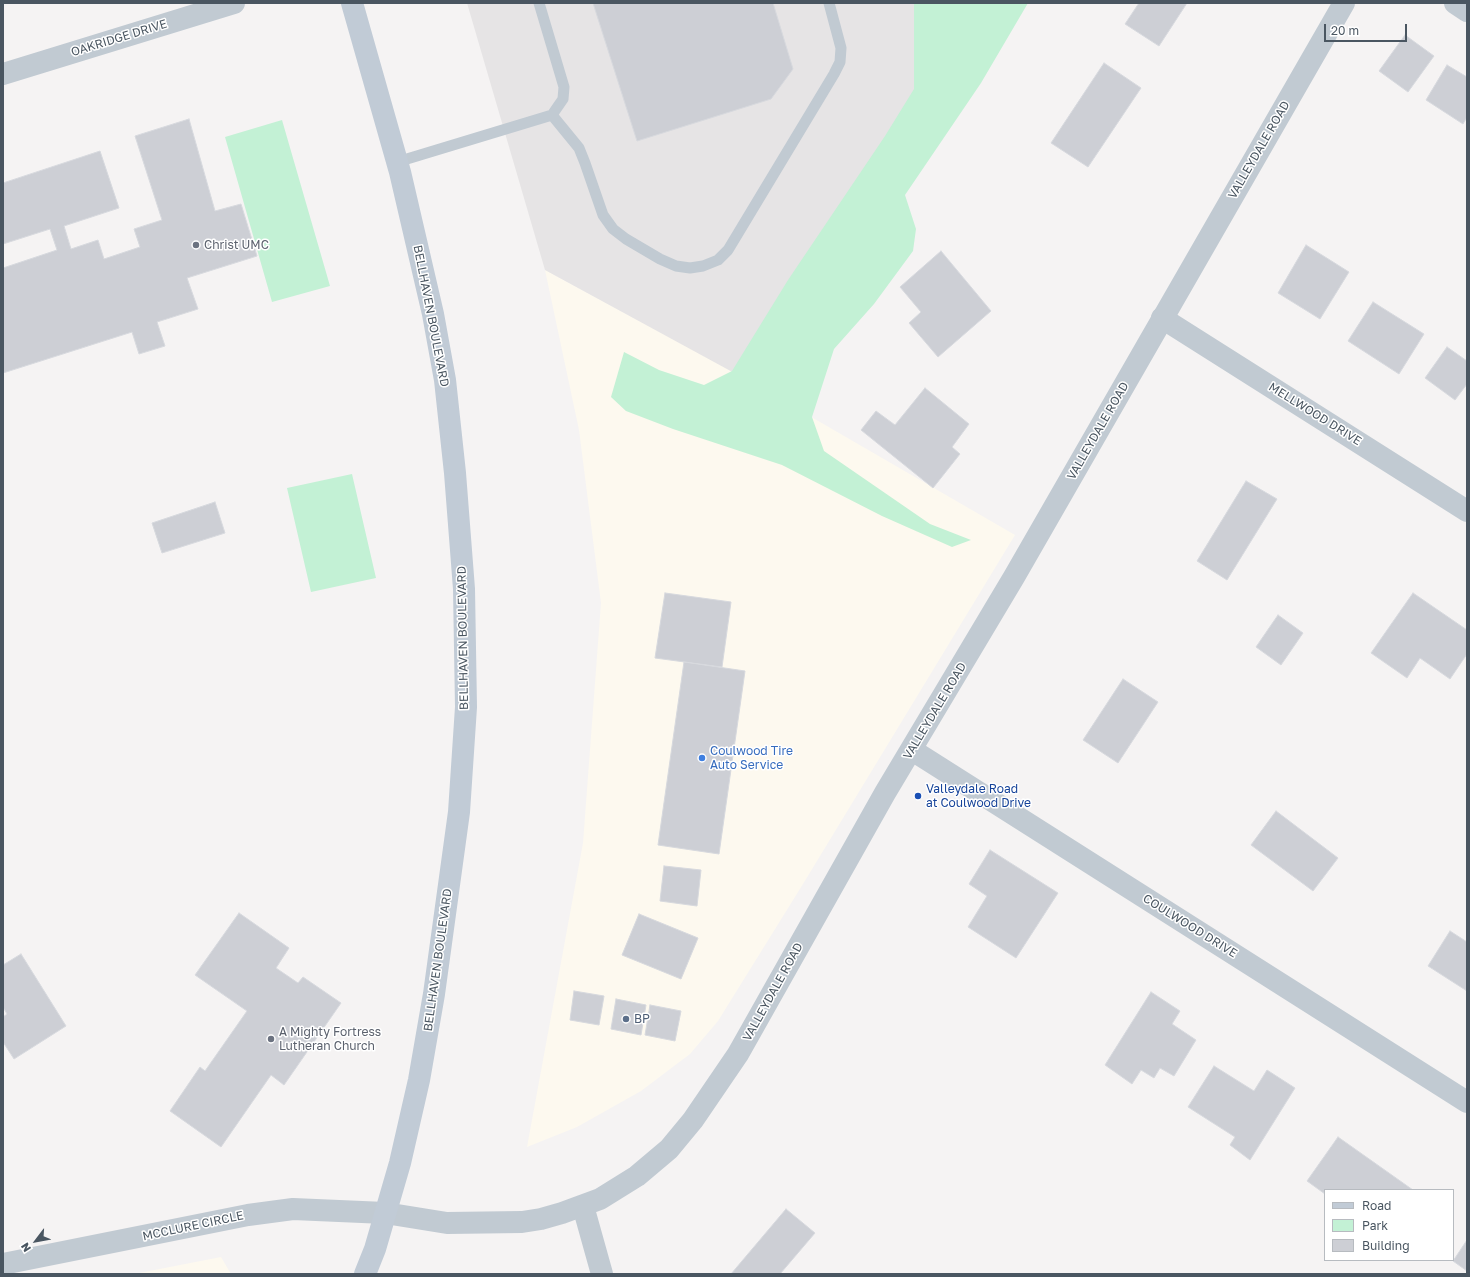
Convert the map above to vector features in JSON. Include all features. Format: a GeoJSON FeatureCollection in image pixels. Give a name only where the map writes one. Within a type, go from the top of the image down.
{"type":"FeatureCollection","features":[{"type":"Feature","properties":{"kind":"main road","name":"BELLHAVEN BOULEVARD"},"geometry":{"type":"LineString","coordinates":[[352,3],[396,162],[433,314],[445,380],[455,473],[464,589],[466,707],[459,812],[434,994],[419,1080],[400,1163],[375,1249],[365,1274]]}},
{"type":"Feature","properties":{"kind":"street","name":"OAKRIDGE DRIVE"},"geometry":{"type":"LineString","coordinates":[[3,74],[234,3]]}},
{"type":"Feature","properties":{"kind":"street","name":"VALLEYDALE ROAD"},"geometry":{"type":"LineString","coordinates":[[385,1213],[447,1223],[522,1222],[548,1217],[600,1199],[637,1176],[669,1149],[693,1120],[738,1054],[886,794],[1014,577],[1344,3]]}},
{"type":"Feature","properties":{"kind":"street"},"geometry":{"type":"LineString","coordinates":[[1455,3],[1467,11]]}},
{"type":"Feature","properties":{"kind":"street","name":"MELLWOOD DRIVE"},"geometry":{"type":"LineString","coordinates":[[1162,318],[1467,511]]}},
{"type":"Feature","properties":{"kind":"street","name":"COULWOOD DRIVE"},"geometry":{"type":"LineString","coordinates":[[912,750],[1467,1102]]}},
{"type":"Feature","properties":{"kind":"street"},"geometry":{"type":"LineString","coordinates":[[583,1206],[602,1274]]}},
{"type":"Feature","properties":{"kind":"street","name":"MCCLURE CIRCLE"},"geometry":{"type":"LineString","coordinates":[[3,1264],[253,1214],[293,1210],[385,1213]]}},
{"type":"Feature","properties":{"kind":"lane"},"geometry":{"type":"LineString","coordinates":[[396,162],[552,115],[563,99],[564,87],[538,3]]}},
{"type":"Feature","properties":{"kind":"lane"},"geometry":{"type":"LineString","coordinates":[[552,115],[579,148],[586,162],[603,215],[613,229],[660,259],[676,266],[690,268],[703,266],[718,260],[728,250],[840,62],[841,48],[829,3]]}},
{"type":"Feature","properties":{"kind":"shaded area"},"geometry":{"type":"Polygon","coordinates":[[[467,3],[981,3],[771,393],[545,270],[467,3]]]}},
{"type":"Feature","properties":{"kind":"shaded area"},"geometry":{"type":"Polygon","coordinates":[[[545,270],[732,371],[1015,535],[718,1021],[690,1054],[641,1091],[577,1127],[527,1147],[583,843],[601,603],[579,430],[545,270]]]}},
{"type":"Feature","properties":{"kind":"shaded area"},"geometry":{"type":"Polygon","coordinates":[[[221,1257],[231,1274],[134,1274],[221,1257]]]}},
{"type":"Feature","properties":{"kind":"green space"},"geometry":{"type":"Polygon","coordinates":[[[914,3],[1028,3],[981,83],[905,195],[916,229],[913,251],[874,304],[834,349],[812,417],[824,451],[930,524],[971,540],[952,547],[882,516],[782,465],[673,429],[626,411],[611,397],[624,352],[659,370],[704,385],[732,371],[788,280],[885,136],[914,89],[914,3]]]}},
{"type":"Feature","properties":{"kind":"green space"},"geometry":{"type":"Polygon","coordinates":[[[282,120],[330,286],[272,302],[225,137],[282,120]]]}},
{"type":"Feature","properties":{"kind":"green space"},"geometry":{"type":"Polygon","coordinates":[[[352,474],[376,578],[311,592],[287,488],[352,474]]]}},
{"type":"Feature","properties":{"kind":"building"},"geometry":{"type":"Polygon","coordinates":[[[593,3],[773,3],[793,69],[771,99],[637,141],[593,3]]]}},
{"type":"Feature","properties":{"kind":"building"},"geometry":{"type":"Polygon","coordinates":[[[1139,3],[1187,3],[1159,46],[1125,24],[1139,3]]]}},
{"type":"Feature","properties":{"kind":"building"},"geometry":{"type":"Polygon","coordinates":[[[1405,35],[1434,56],[1408,92],[1379,71],[1405,35]]]}},
{"type":"Feature","properties":{"kind":"building"},"geometry":{"type":"Polygon","coordinates":[[[1104,63],[1141,88],[1088,167],[1051,143],[1104,63]]]}},
{"type":"Feature","properties":{"kind":"building"},"geometry":{"type":"Polygon","coordinates":[[[1447,65],[1467,77],[1467,117],[1463,124],[1426,100],[1447,65]]]}},
{"type":"Feature","properties":{"kind":"building","name":"Christ UMC"},"geometry":{"type":"Polygon","coordinates":[[[189,119],[215,211],[241,204],[257,256],[187,278],[198,309],[157,322],[165,346],[139,354],[132,332],[3,373],[3,268],[57,250],[50,229],[3,244],[3,183],[100,151],[119,208],[64,226],[71,249],[98,240],[104,259],[140,247],[134,229],[162,220],[135,136],[189,119]]]}},
{"type":"Feature","properties":{"kind":"building"},"geometry":{"type":"Polygon","coordinates":[[[1306,245],[1349,272],[1320,319],[1278,293],[1306,245]]]}},
{"type":"Feature","properties":{"kind":"building"},"geometry":{"type":"Polygon","coordinates":[[[941,251],[991,311],[938,357],[909,323],[921,312],[900,287],[941,251]]]}},
{"type":"Feature","properties":{"kind":"building"},"geometry":{"type":"Polygon","coordinates":[[[1373,302],[1424,334],[1399,374],[1348,341],[1373,302]]]}},
{"type":"Feature","properties":{"kind":"building"},"geometry":{"type":"Polygon","coordinates":[[[1447,347],[1467,361],[1467,384],[1455,400],[1425,378],[1447,347]]]}},
{"type":"Feature","properties":{"kind":"building"},"geometry":{"type":"Polygon","coordinates":[[[925,388],[969,424],[952,447],[960,454],[933,488],[861,430],[876,411],[895,425],[925,388]]]}},
{"type":"Feature","properties":{"kind":"building"},"geometry":{"type":"Polygon","coordinates":[[[1246,481],[1277,499],[1227,580],[1197,561],[1246,481]]]}},
{"type":"Feature","properties":{"kind":"building"},"geometry":{"type":"Polygon","coordinates":[[[215,502],[225,533],[162,553],[152,523],[215,502]]]}},
{"type":"Feature","properties":{"kind":"building"},"geometry":{"type":"Polygon","coordinates":[[[665,593],[731,602],[722,667],[655,658],[665,593]]]}},
{"type":"Feature","properties":{"kind":"building"},"geometry":{"type":"Polygon","coordinates":[[[1413,593],[1467,630],[1467,654],[1450,679],[1420,658],[1407,678],[1371,653],[1413,593]]]}},
{"type":"Feature","properties":{"kind":"building"},"geometry":{"type":"Polygon","coordinates":[[[1278,615],[1303,633],[1281,665],[1256,647],[1278,615]]]}},
{"type":"Feature","properties":{"kind":"building","name":"Coulwood Tire Auto Service"},"geometry":{"type":"Polygon","coordinates":[[[684,662],[745,671],[719,854],[658,845],[684,662]]]}},
{"type":"Feature","properties":{"kind":"building"},"geometry":{"type":"Polygon","coordinates":[[[1123,679],[1158,702],[1118,763],[1083,740],[1123,679]]]}},
{"type":"Feature","properties":{"kind":"building"},"geometry":{"type":"Polygon","coordinates":[[[1276,811],[1338,858],[1313,891],[1251,845],[1276,811]]]}},
{"type":"Feature","properties":{"kind":"building"},"geometry":{"type":"Polygon","coordinates":[[[990,850],[1058,893],[1016,958],[968,927],[987,896],[969,884],[990,850]]]}},
{"type":"Feature","properties":{"kind":"building"},"geometry":{"type":"Polygon","coordinates":[[[664,866],[701,870],[697,906],[660,901],[664,866]]]}},
{"type":"Feature","properties":{"kind":"building","name":"A Mighty Fortress Lutheran Church"},"geometry":{"type":"Polygon","coordinates":[[[239,913],[289,948],[276,968],[298,983],[303,977],[341,1003],[284,1085],[271,1075],[221,1147],[170,1111],[200,1067],[205,1071],[247,1011],[195,975],[239,913]]]}},
{"type":"Feature","properties":{"kind":"building"},"geometry":{"type":"Polygon","coordinates":[[[639,914],[698,938],[681,979],[622,955],[639,914]]]}},
{"type":"Feature","properties":{"kind":"building"},"geometry":{"type":"Polygon","coordinates":[[[1450,931],[1467,942],[1467,991],[1428,966],[1450,931]]]}},
{"type":"Feature","properties":{"kind":"building"},"geometry":{"type":"Polygon","coordinates":[[[21,954],[66,1026],[14,1059],[3,1042],[3,1017],[7,1014],[3,1007],[3,965],[21,954]]]}},
{"type":"Feature","properties":{"kind":"building"},"geometry":{"type":"Polygon","coordinates":[[[574,991],[604,996],[599,1025],[570,1020],[574,991]]]}},
{"type":"Feature","properties":{"kind":"building"},"geometry":{"type":"Polygon","coordinates":[[[1151,992],[1180,1011],[1172,1024],[1196,1040],[1174,1076],[1160,1068],[1154,1078],[1141,1070],[1132,1084],[1105,1065],[1151,992]]]}},
{"type":"Feature","properties":{"kind":"building"},"geometry":{"type":"Polygon","coordinates":[[[616,999],[646,1005],[641,1035],[611,1029],[616,999]]]}},
{"type":"Feature","properties":{"kind":"building"},"geometry":{"type":"Polygon","coordinates":[[[650,1005],[681,1011],[675,1041],[645,1035],[650,1005]]]}},
{"type":"Feature","properties":{"kind":"building"},"geometry":{"type":"Polygon","coordinates":[[[1214,1066],[1254,1091],[1267,1070],[1295,1088],[1250,1160],[1230,1145],[1235,1137],[1188,1107],[1214,1066]]]}},
{"type":"Feature","properties":{"kind":"building"},"geometry":{"type":"Polygon","coordinates":[[[1338,1137],[1412,1189],[1324,1189],[1324,1193],[1307,1181],[1338,1137]]]}},
{"type":"Feature","properties":{"kind":"building"},"geometry":{"type":"Polygon","coordinates":[[[786,1209],[815,1233],[780,1274],[731,1274],[786,1209]]]}},
{"type":"Feature","properties":{"kind":"building"},"geometry":{"type":"Polygon","coordinates":[[[1467,1240],[1467,1271],[1453,1261],[1467,1240]]]}},
{"type":"Feature","properties":{"kind":"place","name":"Christ UMC"},"geometry":{"type":"Point","coordinates":[196,245]}},
{"type":"Feature","properties":{"kind":"place","name":"Coulwood Tire Auto Service"},"geometry":{"type":"Point","coordinates":[702,758]}},
{"type":"Feature","properties":{"kind":"place","name":"Valleydale Road at Coulwood Drive"},"geometry":{"type":"Point","coordinates":[918,796]}},
{"type":"Feature","properties":{"kind":"place","name":"BP"},"geometry":{"type":"Point","coordinates":[626,1019]}},
{"type":"Feature","properties":{"kind":"place","name":"A Mighty Fortress Lutheran Church"},"geometry":{"type":"Point","coordinates":[271,1039]}}]}
